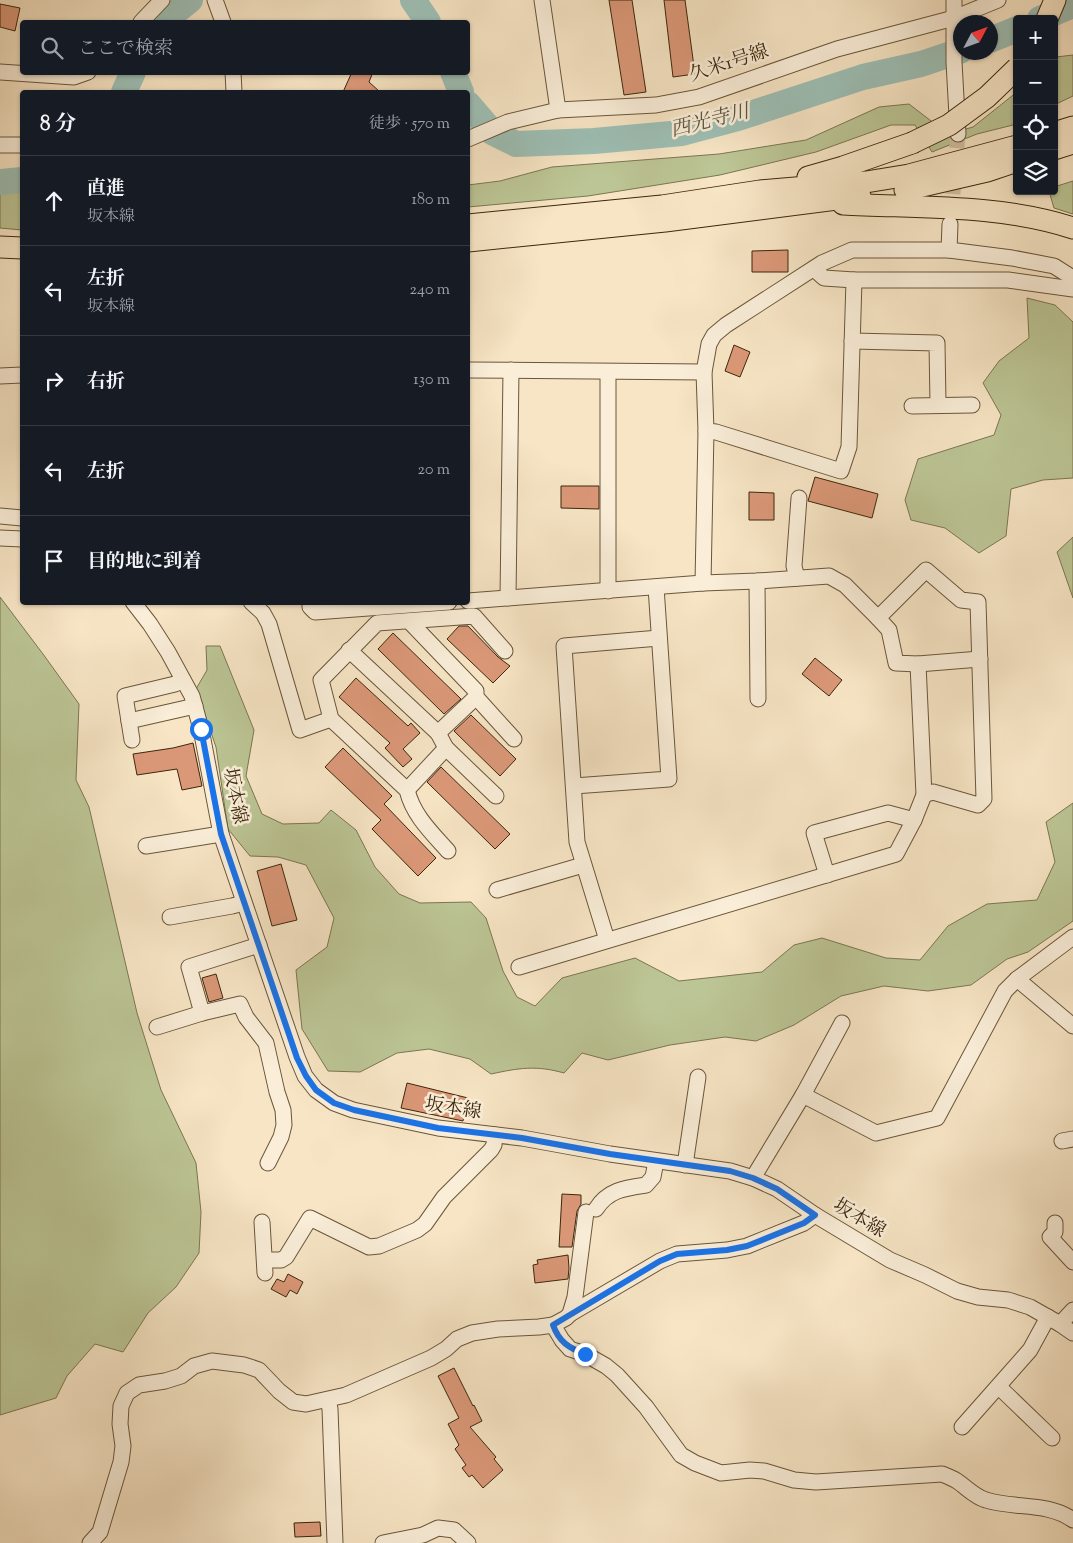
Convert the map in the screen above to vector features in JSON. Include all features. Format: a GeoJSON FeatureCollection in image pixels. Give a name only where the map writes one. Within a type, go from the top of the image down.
{"type":"FeatureCollection","features":[{"type":"Feature","properties":{"kind":"highway"},"geometry":{"type":"LineString","coordinates":[[1049,15],[1056,0]]}},
{"type":"Feature","properties":{"kind":"highway"},"geometry":{"type":"LineString","coordinates":[[760,191],[843,167],[912,143],[949,125],[987,97],[1013,72]]}},
{"type":"Feature","properties":{"kind":"highway"},"geometry":{"type":"LineString","coordinates":[[1058,132],[1073,127]]}},
{"type":"Feature","properties":{"kind":"highway"},"geometry":{"type":"LineString","coordinates":[[1058,148],[1073,143]]}},
{"type":"Feature","properties":{"kind":"highway"},"geometry":{"type":"LineString","coordinates":[[470,225],[662,206],[760,191],[866,182],[909,175],[1013,147]]}},
{"type":"Feature","properties":{"kind":"highway"},"geometry":{"type":"LineString","coordinates":[[470,241],[665,221],[893,192],[953,179],[1013,162]]}},
{"type":"Feature","properties":{"kind":"highway"},"geometry":{"type":"LineString","coordinates":[[806,203],[982,209],[1048,220],[1073,228]]}},
{"type":"Feature","properties":{"kind":"highway"},"geometry":{"type":"LineString","coordinates":[[0,247],[20,248]]}},
{"type":"Feature","properties":{"kind":"highway"},"geometry":{"type":"LineString","coordinates":[[0,261],[20,262]]}},
{"type":"Feature","properties":{"kind":"street"},"geometry":{"type":"LineString","coordinates":[[142,20],[162,0]]}},
{"type":"Feature","properties":{"kind":"street"},"geometry":{"type":"LineString","coordinates":[[214,0],[222,20]]}},
{"type":"Feature","properties":{"kind":"street"},"geometry":{"type":"LineString","coordinates":[[542,0],[558,110]]}},
{"type":"Feature","properties":{"kind":"street"},"geometry":{"type":"LineString","coordinates":[[954,0],[954,15]]}},
{"type":"Feature","properties":{"kind":"street","name":"久米1号線"},"geometry":{"type":"LineString","coordinates":[[961,15],[998,0]]}},
{"type":"Feature","properties":{"kind":"street","name":"久米1号線"},"geometry":{"type":"LineString","coordinates":[[471,137],[508,122],[558,110],[656,105],[699,97],[837,49],[953,18]]}},
{"type":"Feature","properties":{"kind":"street"},"geometry":{"type":"LineString","coordinates":[[954,60],[958,134]]}},
{"type":"Feature","properties":{"kind":"street"},"geometry":{"type":"LineString","coordinates":[[0,72],[20,73]]}},
{"type":"Feature","properties":{"kind":"street"},"geometry":{"type":"LineString","coordinates":[[44,75],[74,77],[80,75]]}},
{"type":"Feature","properties":{"kind":"street"},"geometry":{"type":"LineString","coordinates":[[233,75],[234,90]]}},
{"type":"Feature","properties":{"kind":"street"},"geometry":{"type":"LineString","coordinates":[[0,145],[20,145]]}},
{"type":"Feature","properties":{"kind":"street"},"geometry":{"type":"LineString","coordinates":[[949,250],[950,224]]}},
{"type":"Feature","properties":{"kind":"street"},"geometry":{"type":"LineString","coordinates":[[704,583],[706,431],[704,372],[708,344],[726,325],[822,263],[852,250],[949,250],[1012,258],[1054,266],[1073,278]]}},
{"type":"Feature","properties":{"kind":"street"},"geometry":{"type":"LineString","coordinates":[[814,269],[824,278],[854,280],[1008,280],[1073,289]]}},
{"type":"Feature","properties":{"kind":"street"},"geometry":{"type":"LineString","coordinates":[[706,431],[716,432],[841,471],[849,447],[854,280]]}},
{"type":"Feature","properties":{"kind":"street"},"geometry":{"type":"LineString","coordinates":[[852,341],[937,342],[938,405]]}},
{"type":"Feature","properties":{"kind":"street"},"geometry":{"type":"LineString","coordinates":[[470,370],[704,372]]}},
{"type":"Feature","properties":{"kind":"street"},"geometry":{"type":"LineString","coordinates":[[508,598],[511,370]]}},
{"type":"Feature","properties":{"kind":"street"},"geometry":{"type":"LineString","coordinates":[[608,372],[608,591]]}},
{"type":"Feature","properties":{"kind":"street"},"geometry":{"type":"LineString","coordinates":[[0,376],[20,376]]}},
{"type":"Feature","properties":{"kind":"street"},"geometry":{"type":"LineString","coordinates":[[912,406],[972,406]]}},
{"type":"Feature","properties":{"kind":"street"},"geometry":{"type":"LineString","coordinates":[[797,578],[794,566],[799,498]]}},
{"type":"Feature","properties":{"kind":"street"},"geometry":{"type":"LineString","coordinates":[[0,516],[20,518]]}},
{"type":"Feature","properties":{"kind":"street"},"geometry":{"type":"LineString","coordinates":[[0,538],[20,539]]}},
{"type":"Feature","properties":{"kind":"street"},"geometry":{"type":"LineString","coordinates":[[878,618],[926,570],[961,600],[978,602],[984,799],[978,805],[932,792],[924,795]]}},
{"type":"Feature","properties":{"kind":"street"},"geometry":{"type":"LineString","coordinates":[[470,601],[704,583],[829,576],[845,585],[889,630],[896,663],[918,664],[980,659]]}},
{"type":"Feature","properties":{"kind":"street"},"geometry":{"type":"LineString","coordinates":[[757,581],[758,699]]}},
{"type":"Feature","properties":{"kind":"street"},"geometry":{"type":"LineString","coordinates":[[574,786],[669,779],[656,588]]}},
{"type":"Feature","properties":{"kind":"street","name":"坂本線"},"geometry":{"type":"LineString","coordinates":[[135,605],[150,624],[192,696],[201,729],[221,834],[297,1058],[316,1090],[334,1103],[354,1110],[438,1128],[522,1138],[656,1161],[730,1171],[753,1178],[777,1189],[815,1215],[890,1260],[957,1291],[978,1297],[1008,1300],[1030,1307],[1073,1333]]}},
{"type":"Feature","properties":{"kind":"street"},"geometry":{"type":"LineString","coordinates":[[254,605],[263,613],[269,624],[300,730],[331,719]]}},
{"type":"Feature","properties":{"kind":"street"},"geometry":{"type":"LineString","coordinates":[[310,605],[310,608],[315,612],[398,605]]}},
{"type":"Feature","properties":{"kind":"street"},"geometry":{"type":"LineString","coordinates":[[448,851],[416,815],[409,802],[406,790],[331,719],[321,680],[377,623],[474,616],[505,651]]}},
{"type":"Feature","properties":{"kind":"street"},"geometry":{"type":"LineString","coordinates":[[409,621],[476,691],[476,697],[514,739]]}},
{"type":"Feature","properties":{"kind":"street"},"geometry":{"type":"LineString","coordinates":[[606,940],[577,842],[564,646],[659,638]]}},
{"type":"Feature","properties":{"kind":"street"},"geometry":{"type":"LineString","coordinates":[[349,650],[438,733],[446,748],[496,796]]}},
{"type":"Feature","properties":{"kind":"street"},"geometry":{"type":"LineString","coordinates":[[519,967],[896,854],[914,820],[924,795],[918,664]]}},
{"type":"Feature","properties":{"kind":"street"},"geometry":{"type":"LineString","coordinates":[[132,740],[124,696],[175,684],[183,680]]}},
{"type":"Feature","properties":{"kind":"street"},"geometry":{"type":"LineString","coordinates":[[438,733],[476,697]]}},
{"type":"Feature","properties":{"kind":"street"},"geometry":{"type":"LineString","coordinates":[[129,721],[194,706]]}},
{"type":"Feature","properties":{"kind":"street"},"geometry":{"type":"LineString","coordinates":[[406,790],[446,748]]}},
{"type":"Feature","properties":{"kind":"street"},"geometry":{"type":"LineString","coordinates":[[826,875],[814,833],[888,812],[914,820]]}},
{"type":"Feature","properties":{"kind":"street"},"geometry":{"type":"LineString","coordinates":[[146,846],[221,834]]}},
{"type":"Feature","properties":{"kind":"street"},"geometry":{"type":"LineString","coordinates":[[497,890],[583,865]]}},
{"type":"Feature","properties":{"kind":"street"},"geometry":{"type":"LineString","coordinates":[[170,917],[244,903]]}},
{"type":"Feature","properties":{"kind":"street"},"geometry":{"type":"LineString","coordinates":[[803,1095],[876,1133],[937,1118],[1005,990],[1073,937]]}},
{"type":"Feature","properties":{"kind":"street"},"geometry":{"type":"LineString","coordinates":[[202,1013],[189,967],[259,945]]}},
{"type":"Feature","properties":{"kind":"street"},"geometry":{"type":"LineString","coordinates":[[1017,979],[1073,1026]]}},
{"type":"Feature","properties":{"kind":"street"},"geometry":{"type":"LineString","coordinates":[[157,1027],[240,1004],[246,1017],[266,1043],[283,1110],[284,1126],[281,1137],[268,1163]]}},
{"type":"Feature","properties":{"kind":"street"},"geometry":{"type":"LineString","coordinates":[[753,1178],[803,1095],[842,1023]]}},
{"type":"Feature","properties":{"kind":"street"},"geometry":{"type":"LineString","coordinates":[[685,1165],[698,1077]]}},
{"type":"Feature","properties":{"kind":"street"},"geometry":{"type":"LineString","coordinates":[[262,1222],[265,1266],[286,1257],[310,1218],[369,1247],[379,1246],[417,1230],[425,1224],[444,1197],[491,1150],[495,1135]]}},
{"type":"Feature","properties":{"kind":"street"},"geometry":{"type":"LineString","coordinates":[[570,1314],[575,1297],[591,1211],[600,1202],[619,1189],[646,1185],[653,1177],[656,1161]]}},
{"type":"Feature","properties":{"kind":"street"},"geometry":{"type":"LineString","coordinates":[[90,1543],[100,1532],[121,1462],[123,1446],[120,1424],[121,1406],[127,1393],[139,1386],[181,1376],[194,1366],[212,1361],[244,1365],[259,1370],[279,1391],[293,1402],[306,1404],[328,1400],[346,1395],[431,1358],[446,1349],[457,1339],[472,1333],[553,1325],[660,1261],[677,1254],[727,1250],[747,1246],[804,1223],[815,1215]]}},
{"type":"Feature","properties":{"kind":"street"},"geometry":{"type":"LineString","coordinates":[[1055,1223],[1055,1232],[1050,1237],[1073,1262]]}},
{"type":"Feature","properties":{"kind":"street"},"geometry":{"type":"LineString","coordinates":[[962,1427],[999,1387],[1054,1320],[1073,1310]]}},
{"type":"Feature","properties":{"kind":"street"},"geometry":{"type":"LineString","coordinates":[[553,1325],[570,1349],[585,1354],[617,1375],[646,1406],[681,1454],[721,1473],[750,1470],[764,1471],[794,1480],[816,1482],[942,1474],[983,1499],[1014,1506],[1048,1509],[1063,1513],[1073,1520]]}},
{"type":"Feature","properties":{"kind":"street"},"geometry":{"type":"LineString","coordinates":[[999,1387],[1052,1438]]}},
{"type":"Feature","properties":{"kind":"street"},"geometry":{"type":"LineString","coordinates":[[328,1400],[330,1409],[335,1543]]}},
{"type":"Feature","properties":{"kind":"street"},"geometry":{"type":"LineString","coordinates":[[383,1543],[423,1535],[438,1528],[454,1530],[468,1543]]}},
{"type":"Feature","properties":{"kind":"green space"},"geometry":{"type":"Polygon","coordinates":[[[1073,55],[1073,96],[1058,103],[1058,60],[1058,57],[1073,55]]]}},
{"type":"Feature","properties":{"kind":"green space"},"geometry":{"type":"Polygon","coordinates":[[[1013,95],[1013,125],[977,134],[932,152],[915,125],[891,125],[816,152],[720,175],[588,196],[470,207],[470,185],[500,181],[552,167],[719,154],[806,140],[879,107],[909,104],[948,134],[973,127],[1013,95]]]}},
{"type":"Feature","properties":{"kind":"green space"},"geometry":{"type":"Polygon","coordinates":[[[1073,181],[1073,214],[1054,208],[1050,195],[1058,195],[1058,186],[1073,181]]]}},
{"type":"Feature","properties":{"kind":"green space"},"geometry":{"type":"Polygon","coordinates":[[[20,191],[20,230],[0,228],[0,192],[20,191]]]}},
{"type":"Feature","properties":{"kind":"green space"},"geometry":{"type":"Polygon","coordinates":[[[1027,298],[1055,305],[1073,322],[1073,478],[1043,480],[1011,489],[1006,536],[979,553],[945,528],[911,520],[905,500],[918,459],[994,435],[1001,415],[983,383],[999,361],[1029,338],[1027,298]]]}},
{"type":"Feature","properties":{"kind":"green space"},"geometry":{"type":"Polygon","coordinates":[[[1073,537],[1073,598],[1057,552],[1073,537]]]}},
{"type":"Feature","properties":{"kind":"green space"},"geometry":{"type":"Polygon","coordinates":[[[0,597],[79,704],[76,780],[89,807],[137,1013],[161,1090],[196,1163],[201,1212],[199,1253],[176,1287],[148,1313],[123,1352],[95,1344],[67,1376],[56,1398],[0,1415],[0,597]]]}},
{"type":"Feature","properties":{"kind":"green space"},"geometry":{"type":"Polygon","coordinates":[[[206,646],[220,646],[254,730],[246,776],[262,814],[283,824],[319,823],[331,810],[356,830],[375,867],[399,894],[420,903],[471,902],[486,918],[503,971],[517,997],[535,1006],[562,978],[635,958],[679,981],[762,972],[794,945],[822,938],[886,958],[920,960],[948,926],[987,904],[1037,900],[1055,862],[1046,822],[1073,803],[1073,921],[1028,952],[1007,959],[971,985],[928,991],[884,986],[841,996],[794,1025],[756,1041],[725,1037],[670,1045],[608,1060],[582,1053],[564,1073],[554,1070],[528,1068],[491,1074],[470,1059],[429,1049],[397,1053],[360,1072],[328,1071],[302,1029],[296,970],[327,947],[334,918],[306,865],[278,857],[250,856],[228,829],[216,747],[196,689],[207,670],[206,646]]]}},
{"type":"Feature","properties":{"kind":"building"},"geometry":{"type":"Polygon","coordinates":[[[609,0],[632,0],[646,92],[624,95],[609,0]]]}},
{"type":"Feature","properties":{"kind":"building"},"geometry":{"type":"Polygon","coordinates":[[[664,0],[685,0],[695,74],[673,77],[664,0]]]}},
{"type":"Feature","properties":{"kind":"building"},"geometry":{"type":"Polygon","coordinates":[[[0,4],[20,8],[15,31],[0,27],[0,4]]]}},
{"type":"Feature","properties":{"kind":"building"},"geometry":{"type":"Polygon","coordinates":[[[351,75],[372,75],[369,82],[378,90],[344,90],[351,75]]]}},
{"type":"Feature","properties":{"kind":"building"},"geometry":{"type":"Polygon","coordinates":[[[788,250],[788,272],[752,272],[752,251],[788,250]]]}},
{"type":"Feature","properties":{"kind":"building"},"geometry":{"type":"Polygon","coordinates":[[[734,345],[750,352],[740,377],[725,371],[734,345]]]}},
{"type":"Feature","properties":{"kind":"building"},"geometry":{"type":"Polygon","coordinates":[[[815,477],[878,494],[872,518],[808,501],[815,477]]]}},
{"type":"Feature","properties":{"kind":"building"},"geometry":{"type":"Polygon","coordinates":[[[561,486],[599,486],[599,509],[561,508],[561,486]]]}},
{"type":"Feature","properties":{"kind":"building"},"geometry":{"type":"Polygon","coordinates":[[[749,492],[774,493],[774,520],[749,520],[749,492]]]}},
{"type":"Feature","properties":{"kind":"building"},"geometry":{"type":"Polygon","coordinates":[[[459,626],[468,626],[498,657],[510,666],[493,683],[447,639],[459,626]]]}},
{"type":"Feature","properties":{"kind":"building"},"geometry":{"type":"Polygon","coordinates":[[[393,633],[461,699],[444,714],[378,649],[393,633]]]}},
{"type":"Feature","properties":{"kind":"building"},"geometry":{"type":"Polygon","coordinates":[[[815,658],[842,680],[829,696],[802,674],[815,658]]]}},
{"type":"Feature","properties":{"kind":"building"},"geometry":{"type":"Polygon","coordinates":[[[356,678],[408,726],[411,723],[420,733],[403,749],[412,759],[403,767],[385,748],[390,743],[339,697],[356,678]]]}},
{"type":"Feature","properties":{"kind":"building"},"geometry":{"type":"Polygon","coordinates":[[[471,715],[516,759],[500,776],[454,731],[471,715]]]}},
{"type":"Feature","properties":{"kind":"building"},"geometry":{"type":"Polygon","coordinates":[[[193,743],[202,786],[182,790],[177,769],[137,775],[133,754],[193,743]]]}},
{"type":"Feature","properties":{"kind":"building"},"geometry":{"type":"Polygon","coordinates":[[[343,748],[392,796],[384,804],[436,858],[418,876],[372,829],[381,820],[325,767],[343,748]]]}},
{"type":"Feature","properties":{"kind":"building"},"geometry":{"type":"Polygon","coordinates":[[[441,767],[510,834],[495,849],[427,782],[441,767]]]}},
{"type":"Feature","properties":{"kind":"building"},"geometry":{"type":"Polygon","coordinates":[[[281,864],[297,920],[272,926],[257,871],[281,864]]]}},
{"type":"Feature","properties":{"kind":"building"},"geometry":{"type":"Polygon","coordinates":[[[216,974],[223,998],[209,1002],[202,978],[216,974]]]}},
{"type":"Feature","properties":{"kind":"building"},"geometry":{"type":"Polygon","coordinates":[[[407,1083],[468,1098],[463,1121],[401,1108],[407,1083]]]}},
{"type":"Feature","properties":{"kind":"building"},"geometry":{"type":"Polygon","coordinates":[[[562,1194],[581,1195],[581,1204],[577,1211],[572,1247],[559,1247],[562,1194]]]}},
{"type":"Feature","properties":{"kind":"building"},"geometry":{"type":"Polygon","coordinates":[[[568,1255],[568,1279],[535,1283],[533,1265],[538,1264],[537,1260],[568,1255]]]}},
{"type":"Feature","properties":{"kind":"building"},"geometry":{"type":"Polygon","coordinates":[[[288,1274],[303,1282],[297,1294],[290,1290],[286,1297],[271,1289],[277,1279],[284,1282],[288,1274]]]}},
{"type":"Feature","properties":{"kind":"building"},"geometry":{"type":"Polygon","coordinates":[[[454,1368],[482,1421],[470,1427],[496,1457],[494,1459],[503,1470],[483,1488],[472,1475],[469,1477],[462,1468],[466,1465],[455,1449],[459,1445],[448,1424],[459,1418],[438,1376],[454,1368]]]}},
{"type":"Feature","properties":{"kind":"building"},"geometry":{"type":"Polygon","coordinates":[[[320,1522],[321,1536],[295,1537],[294,1523],[320,1522]]]}},
{"type":"Feature","properties":{"kind":"waterway","name":"西光寺川"},"geometry":{"type":"LineString","coordinates":[[165,20],[190,0]]}},
{"type":"Feature","properties":{"kind":"waterway","name":"西光寺川"},"geometry":{"type":"LineString","coordinates":[[413,0],[427,20]]}},
{"type":"Feature","properties":{"kind":"waterway","name":"西光寺川"},"geometry":{"type":"LineString","coordinates":[[1049,15],[1073,5]]}},
{"type":"Feature","properties":{"kind":"waterway","name":"西光寺川"},"geometry":{"type":"LineString","coordinates":[[998,37],[1013,31]]}},
{"type":"Feature","properties":{"kind":"waterway","name":"西光寺川"},"geometry":{"type":"LineString","coordinates":[[470,106],[492,132],[516,144],[594,141],[682,133],[738,118],[863,77],[921,64],[953,53]]}},
{"type":"Feature","properties":{"kind":"waterway","name":"西光寺川"},"geometry":{"type":"LineString","coordinates":[[125,90],[132,75]]}},
{"type":"Feature","properties":{"kind":"waterway","name":"西光寺川"},"geometry":{"type":"LineString","coordinates":[[454,75],[460,90]]}},
{"type":"Feature","properties":{"kind":"waterway","name":"西光寺川"},"geometry":{"type":"LineString","coordinates":[[0,182],[20,180]]}},
{"type":"Feature","properties":{"kind":"tunnel"},"geometry":{"type":"LineString","coordinates":[[951,217],[958,134]]}},
{"type":"Feature","properties":{"kind":"route"},"geometry":{"type":"LineString","coordinates":[[201,729],[221,834],[297,1058],[316,1090],[334,1103],[354,1110],[438,1128],[522,1138],[610,1154],[730,1171],[753,1178],[777,1189],[815,1215],[804,1223],[747,1246],[727,1250],[677,1254],[660,1261],[553,1325],[555,1331],[570,1349],[585,1354]]}}]}
